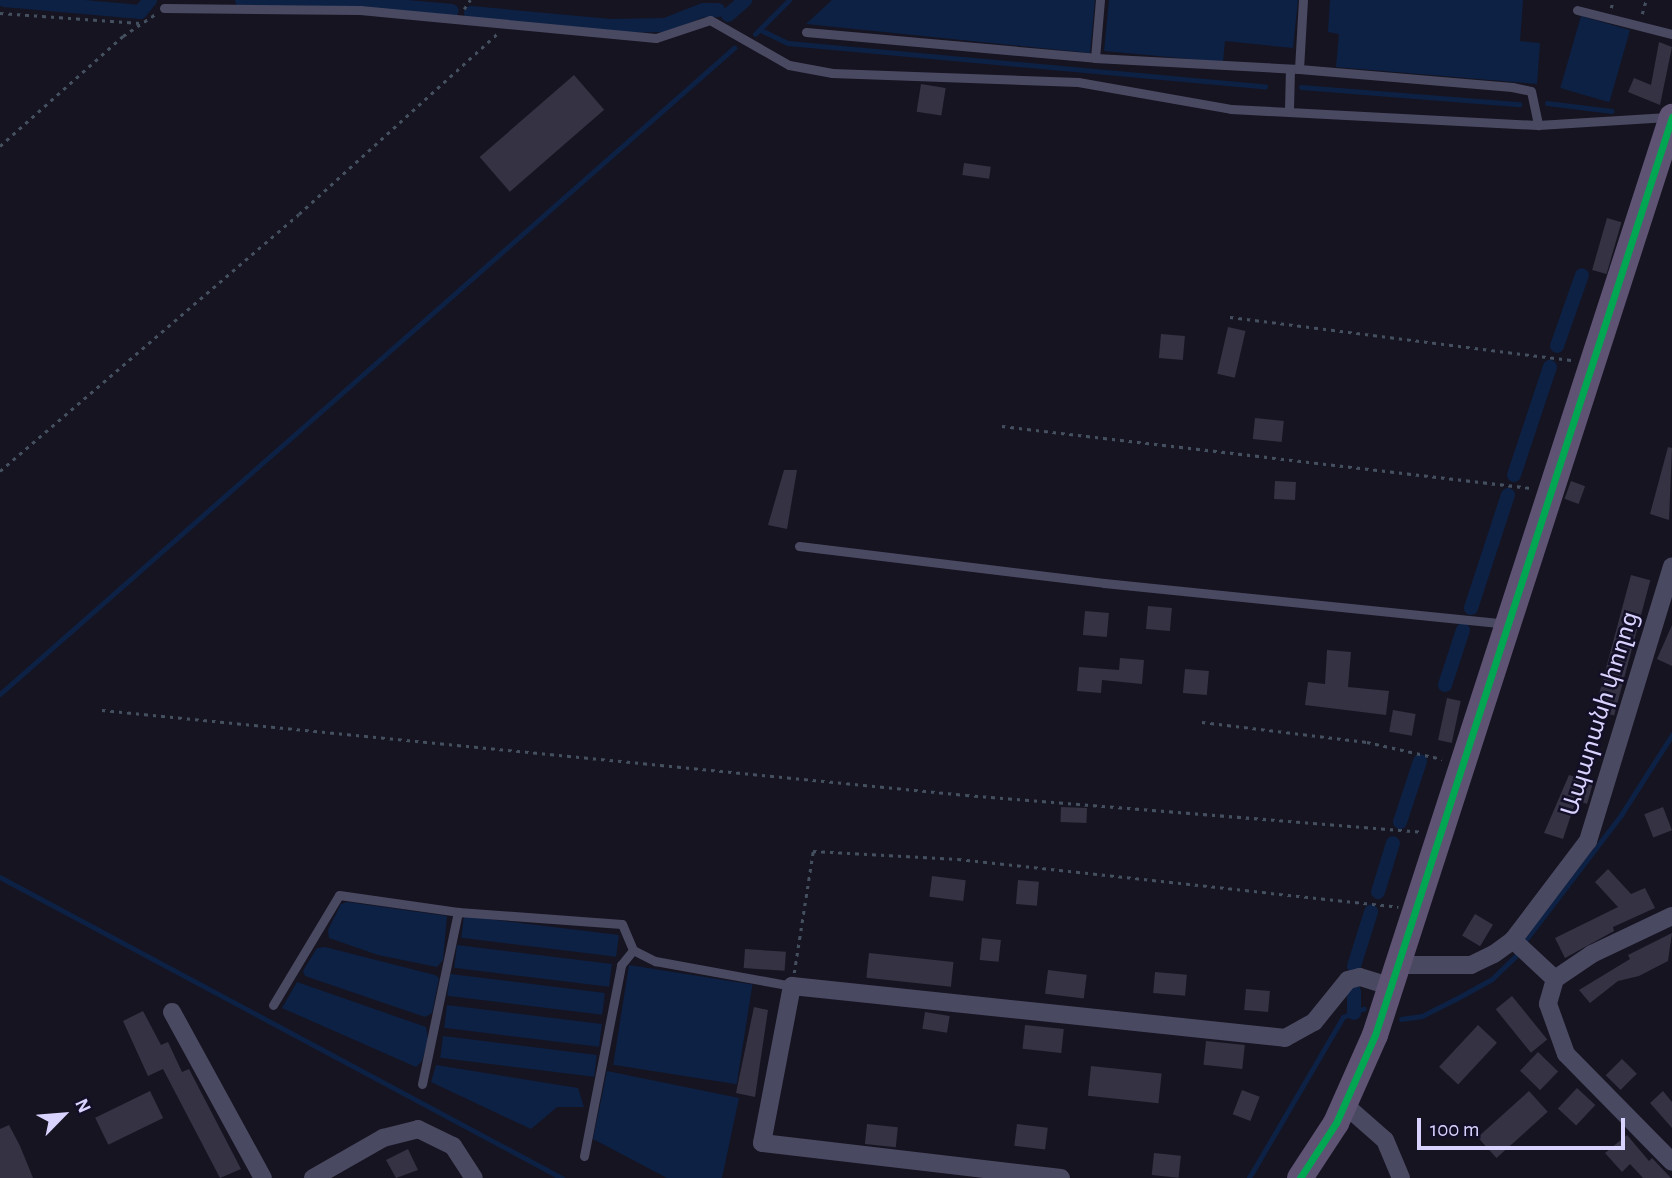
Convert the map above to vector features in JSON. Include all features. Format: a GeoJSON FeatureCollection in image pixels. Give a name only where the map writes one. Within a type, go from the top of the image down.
{"type":"FeatureCollection","features":[{"type":"Feature","properties":{"kind":"main road"},"geometry":{"type":"LineString","coordinates":[[1300,1178],[1345,1105],[1376,1035],[1672,117]]}},
{"type":"Feature","properties":{"kind":"street","name":"Ապարանի փողոց"},"geometry":{"type":"LineString","coordinates":[[792,986],[1285,1038],[1314,1021],[1348,980],[1471,965],[1513,940],[1588,841],[1672,567]]}},
{"type":"Feature","properties":{"kind":"street"},"geometry":{"type":"LineString","coordinates":[[1672,916],[1592,954],[1555,979],[1548,1004],[1566,1054],[1672,1162]]}},
{"type":"Feature","properties":{"kind":"street"},"geometry":{"type":"LineString","coordinates":[[1513,940],[1555,979]]}},
{"type":"Feature","properties":{"kind":"street"},"geometry":{"type":"LineString","coordinates":[[792,986],[762,1143],[1061,1178]]}},
{"type":"Feature","properties":{"kind":"street"},"geometry":{"type":"LineString","coordinates":[[172,1012],[263,1178]]}},
{"type":"Feature","properties":{"kind":"street"},"geometry":{"type":"LineString","coordinates":[[1345,1105],[1385,1140],[1401,1178]]}},
{"type":"Feature","properties":{"kind":"street"},"geometry":{"type":"LineString","coordinates":[[313,1178],[383,1138],[418,1129],[453,1146],[474,1178]]}},
{"type":"Feature","properties":{"kind":"lane"},"geometry":{"type":"LineString","coordinates":[[1095,58],[1100,0]]}},
{"type":"Feature","properties":{"kind":"lane"},"geometry":{"type":"LineString","coordinates":[[1289,109],[1303,0]]}},
{"type":"Feature","properties":{"kind":"lane"},"geometry":{"type":"LineString","coordinates":[[164,8],[360,10],[656,38],[710,20],[789,65],[832,73],[1078,82],[1231,109],[1289,109],[1538,125],[1672,117]]}},
{"type":"Feature","properties":{"kind":"lane"},"geometry":{"type":"LineString","coordinates":[[1577,10],[1672,34]]}},
{"type":"Feature","properties":{"kind":"lane"},"geometry":{"type":"LineString","coordinates":[[806,32],[1095,58],[1294,69],[1531,91],[1538,125]]}},
{"type":"Feature","properties":{"kind":"lane"},"geometry":{"type":"LineString","coordinates":[[799,546],[1104,583],[1508,624]]}},
{"type":"Feature","properties":{"kind":"lane"},"geometry":{"type":"LineString","coordinates":[[274,1005],[339,895],[458,912],[622,924],[633,950],[655,961],[792,986]]}},
{"type":"Feature","properties":{"kind":"lane"},"geometry":{"type":"LineString","coordinates":[[422,1084],[458,912]]}},
{"type":"Feature","properties":{"kind":"lane"},"geometry":{"type":"LineString","coordinates":[[583,1156],[621,965],[633,950]]}},
{"type":"Feature","properties":{"kind":"path"},"geometry":{"type":"LineString","coordinates":[[1638,25],[1646,0]]}},
{"type":"Feature","properties":{"kind":"path"},"geometry":{"type":"LineString","coordinates":[[0,146],[140,23],[164,8]]}},
{"type":"Feature","properties":{"kind":"path"},"geometry":{"type":"LineString","coordinates":[[0,13],[140,23]]}},
{"type":"Feature","properties":{"kind":"path"},"geometry":{"type":"LineString","coordinates":[[0,471],[299,214],[507,25]]}},
{"type":"Feature","properties":{"kind":"path"},"geometry":{"type":"LineString","coordinates":[[1230,317],[1592,365]]}},
{"type":"Feature","properties":{"kind":"path"},"geometry":{"type":"LineString","coordinates":[[1002,426],[1551,490]]}},
{"type":"Feature","properties":{"kind":"path"},"geometry":{"type":"LineString","coordinates":[[102,709],[548,756],[1438,836]]}},
{"type":"Feature","properties":{"kind":"path"},"geometry":{"type":"LineString","coordinates":[[1202,722],[1367,742],[1430,754],[1461,767]]}},
{"type":"Feature","properties":{"kind":"path"},"geometry":{"type":"LineString","coordinates":[[792,986],[813,851],[958,859],[1358,900],[1415,911]]}},
{"type":"Feature","properties":{"kind":"water"},"geometry":{"type":"Polygon","coordinates":[[[832,0],[1095,0],[1090,53],[806,24],[832,0]]]}},
{"type":"Feature","properties":{"kind":"water"},"geometry":{"type":"Polygon","coordinates":[[[1109,0],[1298,0],[1293,48],[1225,41],[1223,62],[1104,51],[1109,0]]]}},
{"type":"Feature","properties":{"kind":"water"},"geometry":{"type":"Polygon","coordinates":[[[1330,0],[1523,0],[1520,41],[1540,43],[1537,84],[1336,67],[1339,34],[1328,32],[1330,0]]]}},
{"type":"Feature","properties":{"kind":"water"},"geometry":{"type":"Polygon","coordinates":[[[1581,16],[1630,30],[1609,102],[1560,88],[1581,16]]]}},
{"type":"Feature","properties":{"kind":"water"},"geometry":{"type":"Polygon","coordinates":[[[347,902],[447,916],[443,960],[437,967],[378,955],[329,938],[328,930],[341,904],[347,902]]]}},
{"type":"Feature","properties":{"kind":"water"},"geometry":{"type":"Polygon","coordinates":[[[464,916],[619,935],[616,957],[461,938],[464,916]]]}},
{"type":"Feature","properties":{"kind":"water"},"geometry":{"type":"Polygon","coordinates":[[[457,945],[612,964],[609,987],[454,968],[457,945]]]}},
{"type":"Feature","properties":{"kind":"water"},"geometry":{"type":"Polygon","coordinates":[[[325,947],[435,975],[439,978],[432,1013],[425,1017],[305,976],[303,971],[317,948],[325,947]]]}},
{"type":"Feature","properties":{"kind":"water"},"geometry":{"type":"Polygon","coordinates":[[[629,965],[752,985],[737,1084],[613,1065],[629,965]]]}},
{"type":"Feature","properties":{"kind":"water"},"geometry":{"type":"Polygon","coordinates":[[[450,974],[605,993],[602,1015],[447,996],[450,974]]]}},
{"type":"Feature","properties":{"kind":"water"},"geometry":{"type":"Polygon","coordinates":[[[297,982],[426,1027],[428,1039],[422,1061],[416,1067],[282,1008],[297,982]]]}},
{"type":"Feature","properties":{"kind":"water"},"geometry":{"type":"Polygon","coordinates":[[[447,1005],[602,1024],[599,1047],[444,1028],[447,1005]]]}},
{"type":"Feature","properties":{"kind":"water"},"geometry":{"type":"Polygon","coordinates":[[[443,1036],[597,1055],[594,1077],[440,1058],[443,1036]]]}},
{"type":"Feature","properties":{"kind":"water"},"geometry":{"type":"Polygon","coordinates":[[[436,1065],[578,1088],[584,1107],[557,1107],[531,1129],[431,1082],[436,1065]]]}},
{"type":"Feature","properties":{"kind":"water"},"geometry":{"type":"Polygon","coordinates":[[[607,1071],[739,1098],[722,1178],[667,1178],[593,1139],[607,1071]]]}},
{"type":"Feature","properties":{"kind":"building"},"geometry":{"type":"Polygon","coordinates":[[[1659,42],[1672,47],[1660,105],[1628,92],[1634,78],[1651,85],[1659,42]]]}},
{"type":"Feature","properties":{"kind":"building"},"geometry":{"type":"Polygon","coordinates":[[[574,75],[604,110],[510,192],[480,157],[574,75]]]}},
{"type":"Feature","properties":{"kind":"building"},"geometry":{"type":"Polygon","coordinates":[[[921,84],[946,88],[941,116],[917,112],[921,84]]]}},
{"type":"Feature","properties":{"kind":"building"},"geometry":{"type":"Polygon","coordinates":[[[964,163],[991,167],[989,179],[962,175],[964,163]]]}},
{"type":"Feature","properties":{"kind":"building"},"geometry":{"type":"Polygon","coordinates":[[[1607,218],[1621,222],[1607,274],[1592,270],[1607,218]]]}},
{"type":"Feature","properties":{"kind":"building"},"geometry":{"type":"Polygon","coordinates":[[[1228,327],[1246,331],[1235,378],[1217,374],[1228,327]]]}},
{"type":"Feature","properties":{"kind":"building"},"geometry":{"type":"Polygon","coordinates":[[[1161,334],[1185,336],[1183,360],[1159,358],[1161,334]]]}},
{"type":"Feature","properties":{"kind":"building"},"geometry":{"type":"Polygon","coordinates":[[[1255,418],[1284,421],[1282,442],[1253,439],[1255,418]]]}},
{"type":"Feature","properties":{"kind":"building"},"geometry":{"type":"Polygon","coordinates":[[[1668,447],[1672,448],[1669,520],[1650,514],[1668,447]]]}},
{"type":"Feature","properties":{"kind":"building"},"geometry":{"type":"Polygon","coordinates":[[[784,470],[797,470],[787,529],[768,525],[784,470]]]}},
{"type":"Feature","properties":{"kind":"building"},"geometry":{"type":"Polygon","coordinates":[[[1275,481],[1296,482],[1295,500],[1274,499],[1275,481]]]}},
{"type":"Feature","properties":{"kind":"building"},"geometry":{"type":"Polygon","coordinates":[[[1571,481],[1585,486],[1579,504],[1565,499],[1571,481]]]}},
{"type":"Feature","properties":{"kind":"building"},"geometry":{"type":"Polygon","coordinates":[[[1631,575],[1650,580],[1614,715],[1595,710],[1631,575]]]}},
{"type":"Feature","properties":{"kind":"building"},"geometry":{"type":"Polygon","coordinates":[[[1148,606],[1172,608],[1170,631],[1146,629],[1148,606]]]}},
{"type":"Feature","properties":{"kind":"building"},"geometry":{"type":"Polygon","coordinates":[[[1085,611],[1109,613],[1107,637],[1083,635],[1085,611]]]}},
{"type":"Feature","properties":{"kind":"building"},"geometry":{"type":"Polygon","coordinates":[[[1672,625],[1672,666],[1657,659],[1672,625]]]}},
{"type":"Feature","properties":{"kind":"building"},"geometry":{"type":"Polygon","coordinates":[[[1327,650],[1351,652],[1348,687],[1389,691],[1386,715],[1305,705],[1308,682],[1325,684],[1327,650]]]}},
{"type":"Feature","properties":{"kind":"building"},"geometry":{"type":"Polygon","coordinates":[[[1120,658],[1144,660],[1142,684],[1102,680],[1101,693],[1077,691],[1079,667],[1119,670],[1120,658]]]}},
{"type":"Feature","properties":{"kind":"building"},"geometry":{"type":"Polygon","coordinates":[[[1185,669],[1209,671],[1207,695],[1183,693],[1185,669]]]}},
{"type":"Feature","properties":{"kind":"building"},"geometry":{"type":"Polygon","coordinates":[[[1447,698],[1461,701],[1452,743],[1438,740],[1447,698]]]}},
{"type":"Feature","properties":{"kind":"building"},"geometry":{"type":"Polygon","coordinates":[[[1393,710],[1416,714],[1412,736],[1389,732],[1393,710]]]}},
{"type":"Feature","properties":{"kind":"building"},"geometry":{"type":"Polygon","coordinates":[[[1569,775],[1593,783],[1587,804],[1576,800],[1563,839],[1544,833],[1569,775]]]}},
{"type":"Feature","properties":{"kind":"building"},"geometry":{"type":"Polygon","coordinates":[[[1061,807],[1087,808],[1086,823],[1060,822],[1061,807]]]}},
{"type":"Feature","properties":{"kind":"building"},"geometry":{"type":"Polygon","coordinates":[[[1663,807],[1672,830],[1653,838],[1644,814],[1663,807]]]}},
{"type":"Feature","properties":{"kind":"building"},"geometry":{"type":"Polygon","coordinates":[[[1608,869],[1631,894],[1645,888],[1655,908],[1613,927],[1614,931],[1565,958],[1555,938],[1618,907],[1595,882],[1608,869]]]}},
{"type":"Feature","properties":{"kind":"building"},"geometry":{"type":"Polygon","coordinates":[[[932,876],[966,880],[963,901],[929,897],[932,876]]]}},
{"type":"Feature","properties":{"kind":"building"},"geometry":{"type":"Polygon","coordinates":[[[1018,880],[1039,882],[1037,906],[1016,904],[1018,880]]]}},
{"type":"Feature","properties":{"kind":"building"},"geometry":{"type":"Polygon","coordinates":[[[1475,914],[1493,925],[1480,946],[1462,935],[1475,914]]]}},
{"type":"Feature","properties":{"kind":"building"},"geometry":{"type":"Polygon","coordinates":[[[1672,933],[1668,961],[1639,976],[1618,981],[1590,1003],[1579,990],[1630,959],[1628,955],[1672,933]]]}},
{"type":"Feature","properties":{"kind":"building"},"geometry":{"type":"Polygon","coordinates":[[[982,938],[1001,940],[999,962],[980,960],[982,938]]]}},
{"type":"Feature","properties":{"kind":"building"},"geometry":{"type":"Polygon","coordinates":[[[745,949],[786,952],[785,971],[744,968],[745,949]]]}},
{"type":"Feature","properties":{"kind":"building"},"geometry":{"type":"Polygon","coordinates":[[[869,953],[954,962],[951,987],[866,978],[869,953]]]}},
{"type":"Feature","properties":{"kind":"building"},"geometry":{"type":"Polygon","coordinates":[[[1048,970],[1087,975],[1084,999],[1045,994],[1048,970]]]}},
{"type":"Feature","properties":{"kind":"building"},"geometry":{"type":"Polygon","coordinates":[[[1155,972],[1187,975],[1185,996],[1153,993],[1155,972]]]}},
{"type":"Feature","properties":{"kind":"building"},"geometry":{"type":"Polygon","coordinates":[[[1246,989],[1270,991],[1268,1012],[1244,1010],[1246,989]]]}},
{"type":"Feature","properties":{"kind":"building"},"geometry":{"type":"Polygon","coordinates":[[[1512,996],[1547,1040],[1531,1053],[1496,1009],[1512,996]]]}},
{"type":"Feature","properties":{"kind":"building"},"geometry":{"type":"Polygon","coordinates":[[[754,1007],[768,1010],[755,1097],[736,1093],[754,1007]]]}},
{"type":"Feature","properties":{"kind":"building"},"geometry":{"type":"Polygon","coordinates":[[[143,1011],[161,1045],[168,1042],[182,1072],[189,1069],[241,1169],[220,1178],[163,1069],[148,1076],[123,1021],[143,1011]]]}},
{"type":"Feature","properties":{"kind":"building"},"geometry":{"type":"Polygon","coordinates":[[[925,1012],[950,1016],[947,1033],[922,1029],[925,1012]]]}},
{"type":"Feature","properties":{"kind":"building"},"geometry":{"type":"Polygon","coordinates":[[[1025,1025],[1064,1029],[1061,1053],[1022,1049],[1025,1025]]]}},
{"type":"Feature","properties":{"kind":"building"},"geometry":{"type":"Polygon","coordinates":[[[1478,1025],[1497,1043],[1458,1084],[1439,1067],[1478,1025]]]}},
{"type":"Feature","properties":{"kind":"building"},"geometry":{"type":"Polygon","coordinates":[[[1206,1041],[1245,1045],[1242,1069],[1203,1065],[1206,1041]]]}},
{"type":"Feature","properties":{"kind":"building"},"geometry":{"type":"Polygon","coordinates":[[[1538,1052],[1558,1071],[1540,1090],[1520,1071],[1538,1052]]]}},
{"type":"Feature","properties":{"kind":"building"},"geometry":{"type":"Polygon","coordinates":[[[1622,1059],[1637,1074],[1621,1090],[1606,1075],[1622,1059]]]}},
{"type":"Feature","properties":{"kind":"building"},"geometry":{"type":"Polygon","coordinates":[[[1091,1066],[1162,1073],[1158,1103],[1088,1096],[1091,1066]]]}},
{"type":"Feature","properties":{"kind":"building"},"geometry":{"type":"Polygon","coordinates":[[[1577,1088],[1595,1105],[1576,1126],[1558,1108],[1577,1088]]]}},
{"type":"Feature","properties":{"kind":"building"},"geometry":{"type":"Polygon","coordinates":[[[1242,1090],[1260,1097],[1250,1121],[1233,1114],[1242,1090]]]}},
{"type":"Feature","properties":{"kind":"building"},"geometry":{"type":"Polygon","coordinates":[[[150,1091],[163,1118],[108,1145],[95,1118],[150,1091]]]}},
{"type":"Feature","properties":{"kind":"building"},"geometry":{"type":"Polygon","coordinates":[[[1529,1091],[1548,1112],[1496,1158],[1478,1137],[1529,1091]]]}},
{"type":"Feature","properties":{"kind":"building"},"geometry":{"type":"Polygon","coordinates":[[[1663,1091],[1672,1102],[1672,1128],[1650,1103],[1663,1091]]]}},
{"type":"Feature","properties":{"kind":"building"},"geometry":{"type":"Polygon","coordinates":[[[867,1124],[898,1127],[896,1147],[865,1144],[867,1124]]]}},
{"type":"Feature","properties":{"kind":"building"},"geometry":{"type":"Polygon","coordinates":[[[1017,1124],[1048,1128],[1045,1150],[1014,1146],[1017,1124]]]}},
{"type":"Feature","properties":{"kind":"building"},"geometry":{"type":"Polygon","coordinates":[[[9,1125],[33,1178],[0,1178],[0,1129],[9,1125]]]}},
{"type":"Feature","properties":{"kind":"building"},"geometry":{"type":"Polygon","coordinates":[[[1627,1135],[1649,1161],[1652,1158],[1671,1178],[1643,1178],[1630,1164],[1622,1172],[1605,1153],[1627,1135]]]}},
{"type":"Feature","properties":{"kind":"building"},"geometry":{"type":"Polygon","coordinates":[[[408,1149],[418,1170],[396,1178],[386,1160],[408,1149]]]}},
{"type":"Feature","properties":{"kind":"building"},"geometry":{"type":"Polygon","coordinates":[[[1154,1153],[1181,1156],[1179,1178],[1152,1175],[1154,1153]]]}},
{"type":"Feature","properties":{"kind":"waterway"},"geometry":{"type":"LineString","coordinates":[[4,0],[140,12],[150,0]]}},
{"type":"Feature","properties":{"kind":"waterway"},"geometry":{"type":"LineString","coordinates":[[242,0],[365,3],[452,11]]}},
{"type":"Feature","properties":{"kind":"waterway"},"geometry":{"type":"LineString","coordinates":[[728,15],[745,0]]}},
{"type":"Feature","properties":{"kind":"waterway"},"geometry":{"type":"LineString","coordinates":[[755,34],[789,0]]}},
{"type":"Feature","properties":{"kind":"waterway"},"geometry":{"type":"LineString","coordinates":[[471,13],[610,26],[665,25],[703,10],[718,10]]}},
{"type":"Feature","properties":{"kind":"waterway"},"geometry":{"type":"LineString","coordinates":[[761,30],[788,43],[1265,86]]}},
{"type":"Feature","properties":{"kind":"waterway"},"geometry":{"type":"LineString","coordinates":[[0,694],[734,48]]}},
{"type":"Feature","properties":{"kind":"waterway"},"geometry":{"type":"LineString","coordinates":[[1301,87],[1519,104]]}},
{"type":"Feature","properties":{"kind":"waterway"},"geometry":{"type":"LineString","coordinates":[[1547,103],[1612,111]]}},
{"type":"Feature","properties":{"kind":"waterway"},"geometry":{"type":"LineString","coordinates":[[1557,346],[1582,275]]}},
{"type":"Feature","properties":{"kind":"waterway"},"geometry":{"type":"LineString","coordinates":[[1514,475],[1550,367]]}},
{"type":"Feature","properties":{"kind":"waterway"},"geometry":{"type":"LineString","coordinates":[[1471,608],[1508,495]]}},
{"type":"Feature","properties":{"kind":"waterway"},"geometry":{"type":"LineString","coordinates":[[1445,685],[1463,630]]}},
{"type":"Feature","properties":{"kind":"waterway"},"geometry":{"type":"LineString","coordinates":[[1524,942],[1621,815],[1672,735]]}},
{"type":"Feature","properties":{"kind":"waterway"},"geometry":{"type":"LineString","coordinates":[[1400,822],[1420,761]]}},
{"type":"Feature","properties":{"kind":"waterway"},"geometry":{"type":"LineString","coordinates":[[1378,892],[1393,843]]}},
{"type":"Feature","properties":{"kind":"waterway"},"geometry":{"type":"LineString","coordinates":[[0,877],[562,1178]]}},
{"type":"Feature","properties":{"kind":"waterway"},"geometry":{"type":"LineString","coordinates":[[1354,966],[1371,912]]}},
{"type":"Feature","properties":{"kind":"waterway"},"geometry":{"type":"LineString","coordinates":[[1401,1019],[1422,1016],[1492,979],[1519,953]]}},
{"type":"Feature","properties":{"kind":"waterway"},"geometry":{"type":"LineString","coordinates":[[1354,991],[1354,1013]]}},
{"type":"Feature","properties":{"kind":"waterway"},"geometry":{"type":"LineString","coordinates":[[1249,1178],[1343,1017],[1363,1009]]}},
{"type":"Feature","properties":{"kind":"transit line"},"geometry":{"type":"LineString","coordinates":[[1300,1178],[1336,1123],[1375,1035],[1672,117]]}}]}
